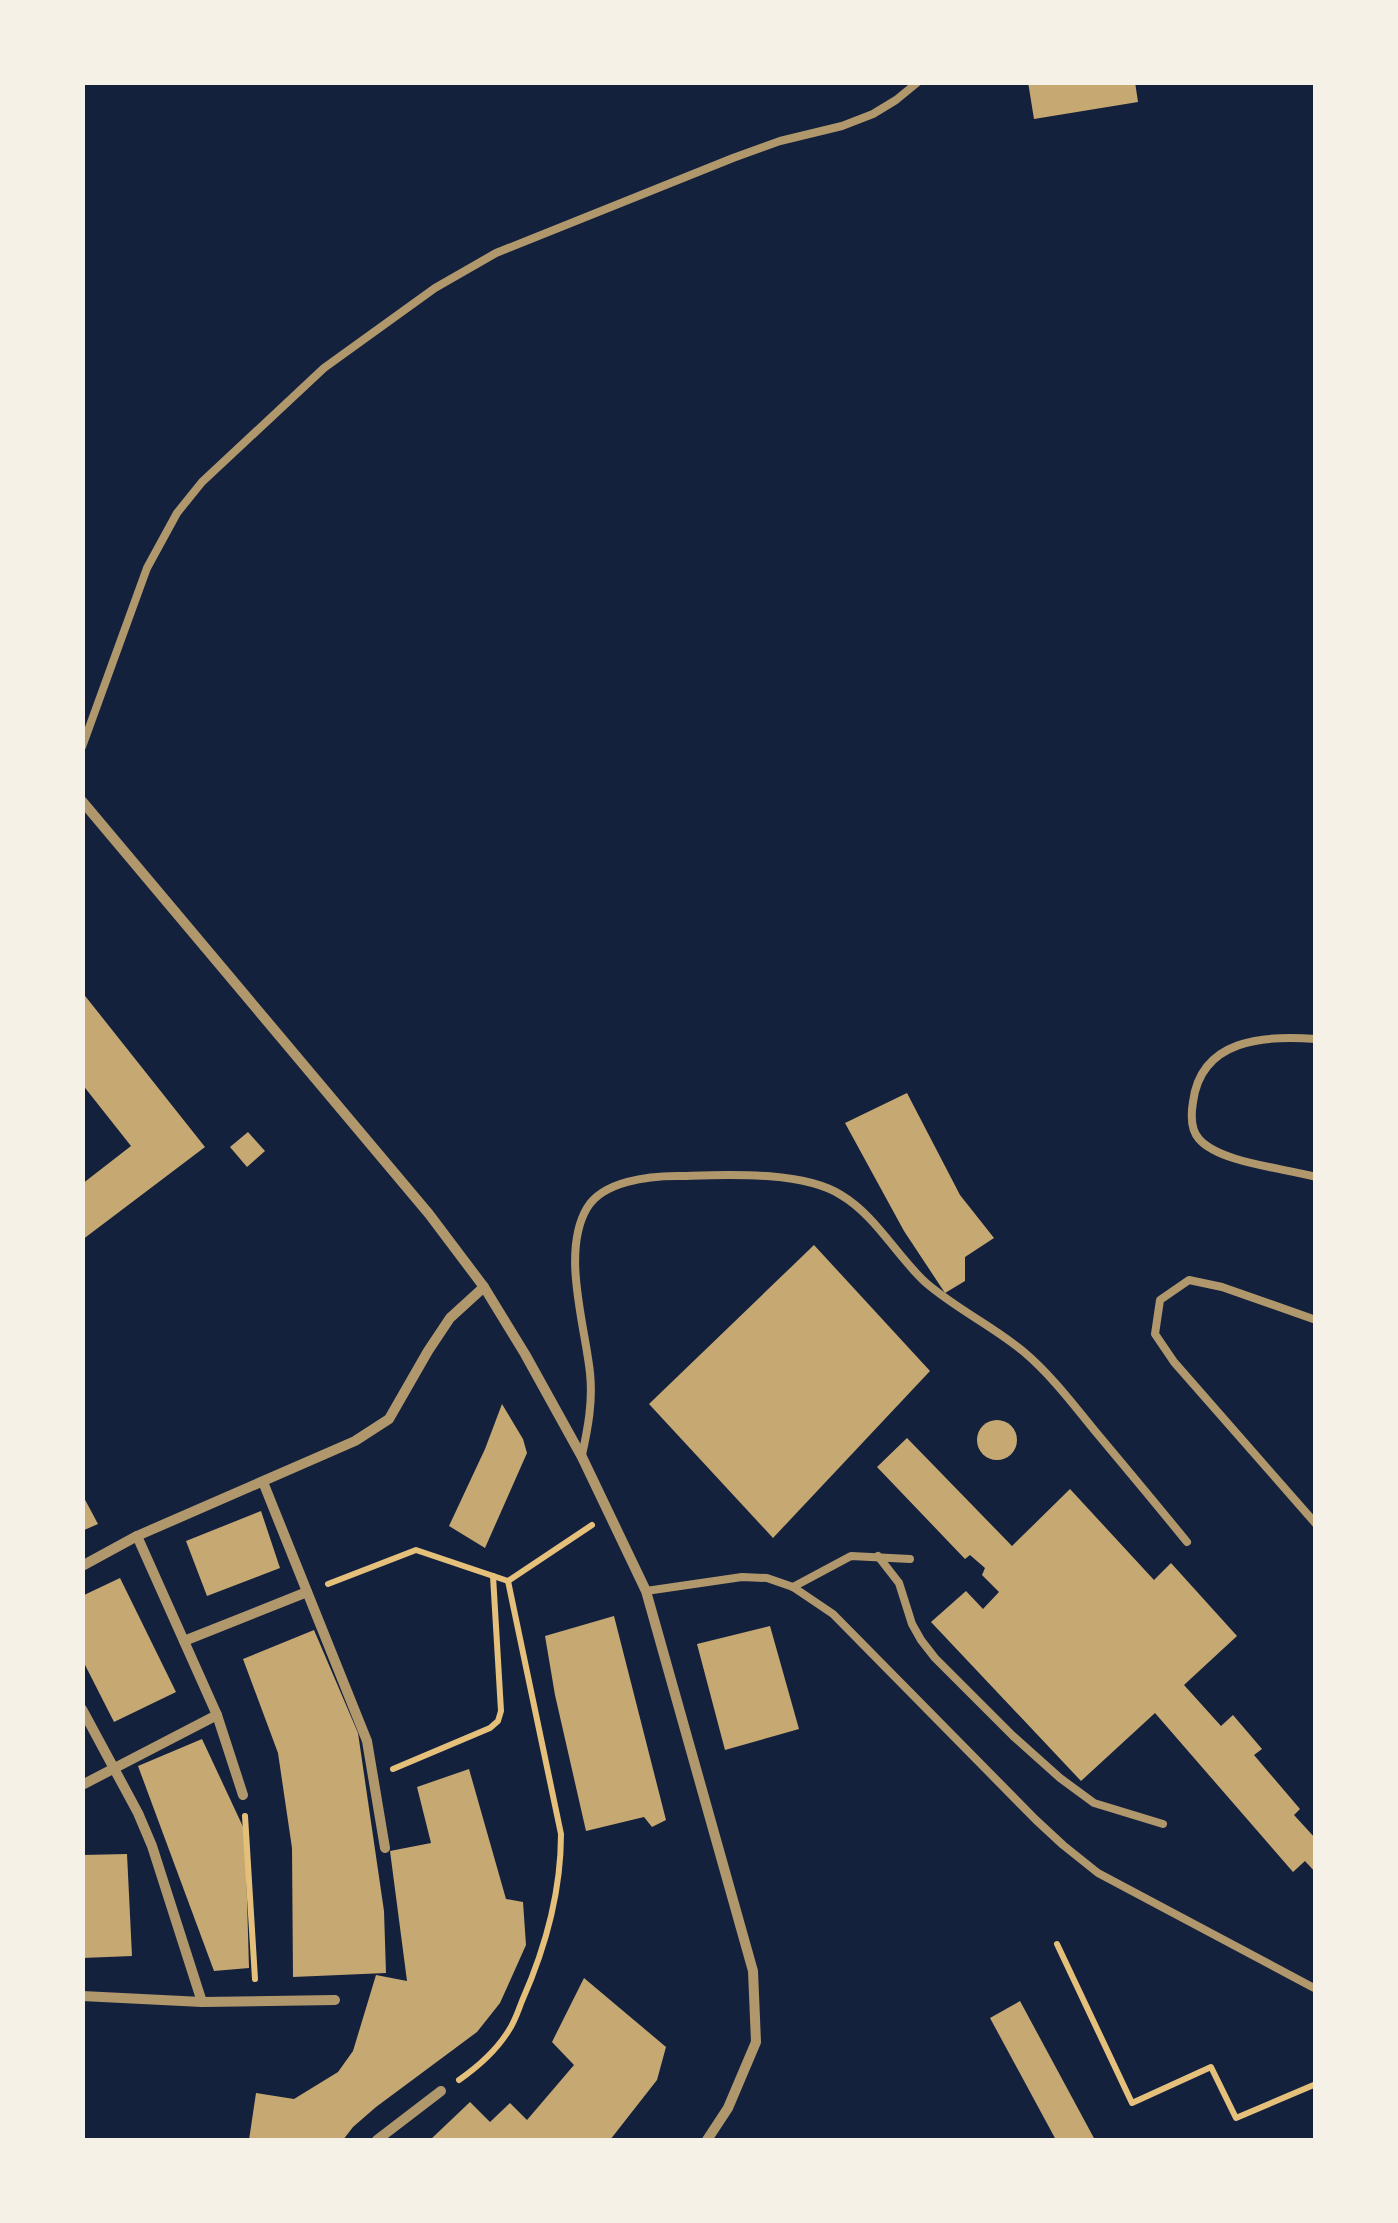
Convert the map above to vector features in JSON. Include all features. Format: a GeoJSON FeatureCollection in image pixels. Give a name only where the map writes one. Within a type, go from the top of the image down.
{"type":"FeatureCollection","features":[{"type":"Feature","properties":{"kind":"street"},"geometry":{"type":"LineString","coordinates":[[82,802],[429,1214],[484,1287],[582,1457],[646,1590],[753,1970],[756,2042],[728,2108],[707,2140]]}},
{"type":"Feature","properties":{"kind":"street"},"geometry":{"type":"LineString","coordinates":[[82,1566],[137,1536],[355,1441],[388,1420],[450,1318],[484,1287]]}},
{"type":"Feature","properties":{"kind":"street"},"geometry":{"type":"LineString","coordinates":[[262,1482],[367,1741],[385,1848]]}},
{"type":"Feature","properties":{"kind":"street"},"geometry":{"type":"LineString","coordinates":[[137,1536],[217,1715],[244,1795]]}},
{"type":"Feature","properties":{"kind":"street"},"geometry":{"type":"LineString","coordinates":[[184,1641],[307,1592]]}},
{"type":"Feature","properties":{"kind":"street"},"geometry":{"type":"LineString","coordinates":[[82,1709],[152,1846],[202,2002]]}},
{"type":"Feature","properties":{"kind":"street"},"geometry":{"type":"LineString","coordinates":[[82,1785],[217,1715]]}},
{"type":"Feature","properties":{"kind":"street"},"geometry":{"type":"LineString","coordinates":[[82,1996],[202,2002],[335,2000]]}},
{"type":"Feature","properties":{"kind":"street"},"geometry":{"type":"LineString","coordinates":[[377,2140],[441,2091]]}},
{"type":"Feature","properties":{"kind":"lane"},"geometry":{"type":"LineString","coordinates":[[82,747],[147,568],[177,513],[202,482],[324,368],[435,288],[496,253],[733,158],[873,114],[918,82]]}},
{"type":"Feature","properties":{"kind":"lane"},"geometry":{"type":"LineString","coordinates":[[1316,1039],[1254,1041],[1220,1053],[1198,1080],[1191,1118],[1196,1137],[1218,1152],[1246,1162],[1316,1176]]}},
{"type":"Feature","properties":{"kind":"lane"},"geometry":{"type":"LineString","coordinates":[[582,1457],[590,1419],[591,1376],[576,1252],[579,1229],[590,1202],[623,1184],[659,1176],[780,1178],[817,1184],[842,1195],[923,1280],[1023,1351],[1051,1377],[1188,1542]]}},
{"type":"Feature","properties":{"kind":"lane"},"geometry":{"type":"LineString","coordinates":[[1316,1320],[1222,1287],[1189,1280],[1160,1300],[1154,1334],[1316,1524]]}},
{"type":"Feature","properties":{"kind":"lane"},"geometry":{"type":"LineString","coordinates":[[794,1587],[851,1556],[910,1559]]}},
{"type":"Feature","properties":{"kind":"lane"},"geometry":{"type":"LineString","coordinates":[[878,1556],[900,1583],[920,1640],[1013,1736],[1094,1803],[1163,1824]]}},
{"type":"Feature","properties":{"kind":"lane"},"geometry":{"type":"LineString","coordinates":[[646,1590],[742,1577],[766,1578],[794,1587],[833,1614],[1049,1832],[1098,1873],[1316,1989]]}},
{"type":"Feature","properties":{"kind":"path"},"geometry":{"type":"LineString","coordinates":[[508,1581],[610,1514]]}},
{"type":"Feature","properties":{"kind":"path"},"geometry":{"type":"LineString","coordinates":[[307,1592],[416,1550],[508,1581]]}},
{"type":"Feature","properties":{"kind":"path"},"geometry":{"type":"LineString","coordinates":[[374,1777],[490,1728],[498,1720],[501,1711],[493,1576]]}},
{"type":"Feature","properties":{"kind":"path"},"geometry":{"type":"LineString","coordinates":[[441,2091],[487,2058],[510,2029],[536,1971],[561,1864],[561,1834],[508,1581]]}},
{"type":"Feature","properties":{"kind":"path"},"geometry":{"type":"LineString","coordinates":[[244,1795],[256,2002]]}},
{"type":"Feature","properties":{"kind":"path"},"geometry":{"type":"LineString","coordinates":[[1057,1944],[1132,2103],[1211,2066],[1236,2118],[1316,2084]]}},
{"type":"Feature","properties":{"kind":"building"},"geometry":{"type":"Polygon","coordinates":[[[1028,82],[1135,82],[1138,102],[1034,119],[1028,82]]]}},
{"type":"Feature","properties":{"kind":"building"},"geometry":{"type":"Polygon","coordinates":[[[82,992],[205,1147],[82,1240],[82,1184],[131,1146],[82,1084],[82,992]]]}},
{"type":"Feature","properties":{"kind":"building"},"geometry":{"type":"Polygon","coordinates":[[[907,1093],[960,1195],[994,1238],[965,1257],[965,1281],[945,1293],[904,1231],[845,1123],[907,1093]]]}},
{"type":"Feature","properties":{"kind":"building"},"geometry":{"type":"Polygon","coordinates":[[[248,1132],[265,1151],[247,1167],[230,1147],[248,1132]]]}},
{"type":"Feature","properties":{"kind":"building"},"geometry":{"type":"Polygon","coordinates":[[[814,1245],[930,1371],[773,1538],[649,1404],[814,1245]]]}},
{"type":"Feature","properties":{"kind":"building"},"geometry":{"type":"Polygon","coordinates":[[[502,1404],[527,1453],[485,1548],[449,1526],[502,1404]]]}},
{"type":"Feature","properties":{"kind":"building"},"geometry":{"type":"Polygon","coordinates":[[[997,1420],[1011,1426],[1017,1440],[1011,1454],[997,1460],[983,1454],[977,1440],[983,1426],[997,1420]]]}},
{"type":"Feature","properties":{"kind":"building"},"geometry":{"type":"Polygon","coordinates":[[[907,1438],[1012,1546],[1070,1489],[1154,1580],[1171,1563],[1237,1636],[1184,1685],[1221,1726],[1233,1715],[1262,1749],[1254,1755],[1300,1809],[1294,1815],[1316,1839],[1316,1873],[1305,1861],[1293,1872],[1155,1713],[1081,1781],[931,1622],[966,1591],[983,1609],[999,1592],[982,1575],[985,1568],[970,1555],[965,1559],[877,1467],[907,1438]]]}},
{"type":"Feature","properties":{"kind":"building"},"geometry":{"type":"Polygon","coordinates":[[[82,1494],[98,1524],[82,1531],[82,1494]]]}},
{"type":"Feature","properties":{"kind":"building"},"geometry":{"type":"Polygon","coordinates":[[[261,1511],[280,1568],[207,1596],[186,1541],[261,1511]]]}},
{"type":"Feature","properties":{"kind":"building"},"geometry":{"type":"Polygon","coordinates":[[[120,1578],[176,1692],[114,1722],[82,1659],[82,1596],[120,1578]]]}},
{"type":"Feature","properties":{"kind":"building"},"geometry":{"type":"Polygon","coordinates":[[[614,1616],[666,1820],[652,1827],[644,1817],[586,1831],[545,1636],[614,1616]]]}},
{"type":"Feature","properties":{"kind":"building"},"geometry":{"type":"Polygon","coordinates":[[[770,1626],[799,1729],[725,1750],[697,1644],[770,1626]]]}},
{"type":"Feature","properties":{"kind":"building"},"geometry":{"type":"Polygon","coordinates":[[[314,1630],[358,1733],[384,1911],[386,1973],[293,1977],[292,1848],[278,1753],[243,1659],[314,1630]]]}},
{"type":"Feature","properties":{"kind":"building"},"geometry":{"type":"Polygon","coordinates":[[[202,1739],[245,1831],[249,1968],[214,1971],[138,1766],[202,1739]]]}},
{"type":"Feature","properties":{"kind":"building"},"geometry":{"type":"Polygon","coordinates":[[[469,1769],[506,1899],[523,1902],[526,1945],[500,2003],[477,2032],[376,2107],[343,2140],[249,2140],[256,2093],[294,2099],[338,2072],[353,2051],[376,1975],[407,1981],[390,1851],[431,1843],[417,1787],[469,1769]]]}},
{"type":"Feature","properties":{"kind":"building"},"geometry":{"type":"Polygon","coordinates":[[[127,1854],[132,1956],[82,1958],[82,1855],[127,1854]]]}},
{"type":"Feature","properties":{"kind":"building"},"geometry":{"type":"Polygon","coordinates":[[[584,1978],[666,2047],[657,2080],[610,2140],[430,2140],[470,2102],[490,2122],[510,2103],[527,2120],[574,2065],[552,2042],[584,1978]]]}},
{"type":"Feature","properties":{"kind":"building"},"geometry":{"type":"Polygon","coordinates":[[[1020,2001],[1095,2140],[1056,2140],[990,2018],[1020,2001]]]}}]}
